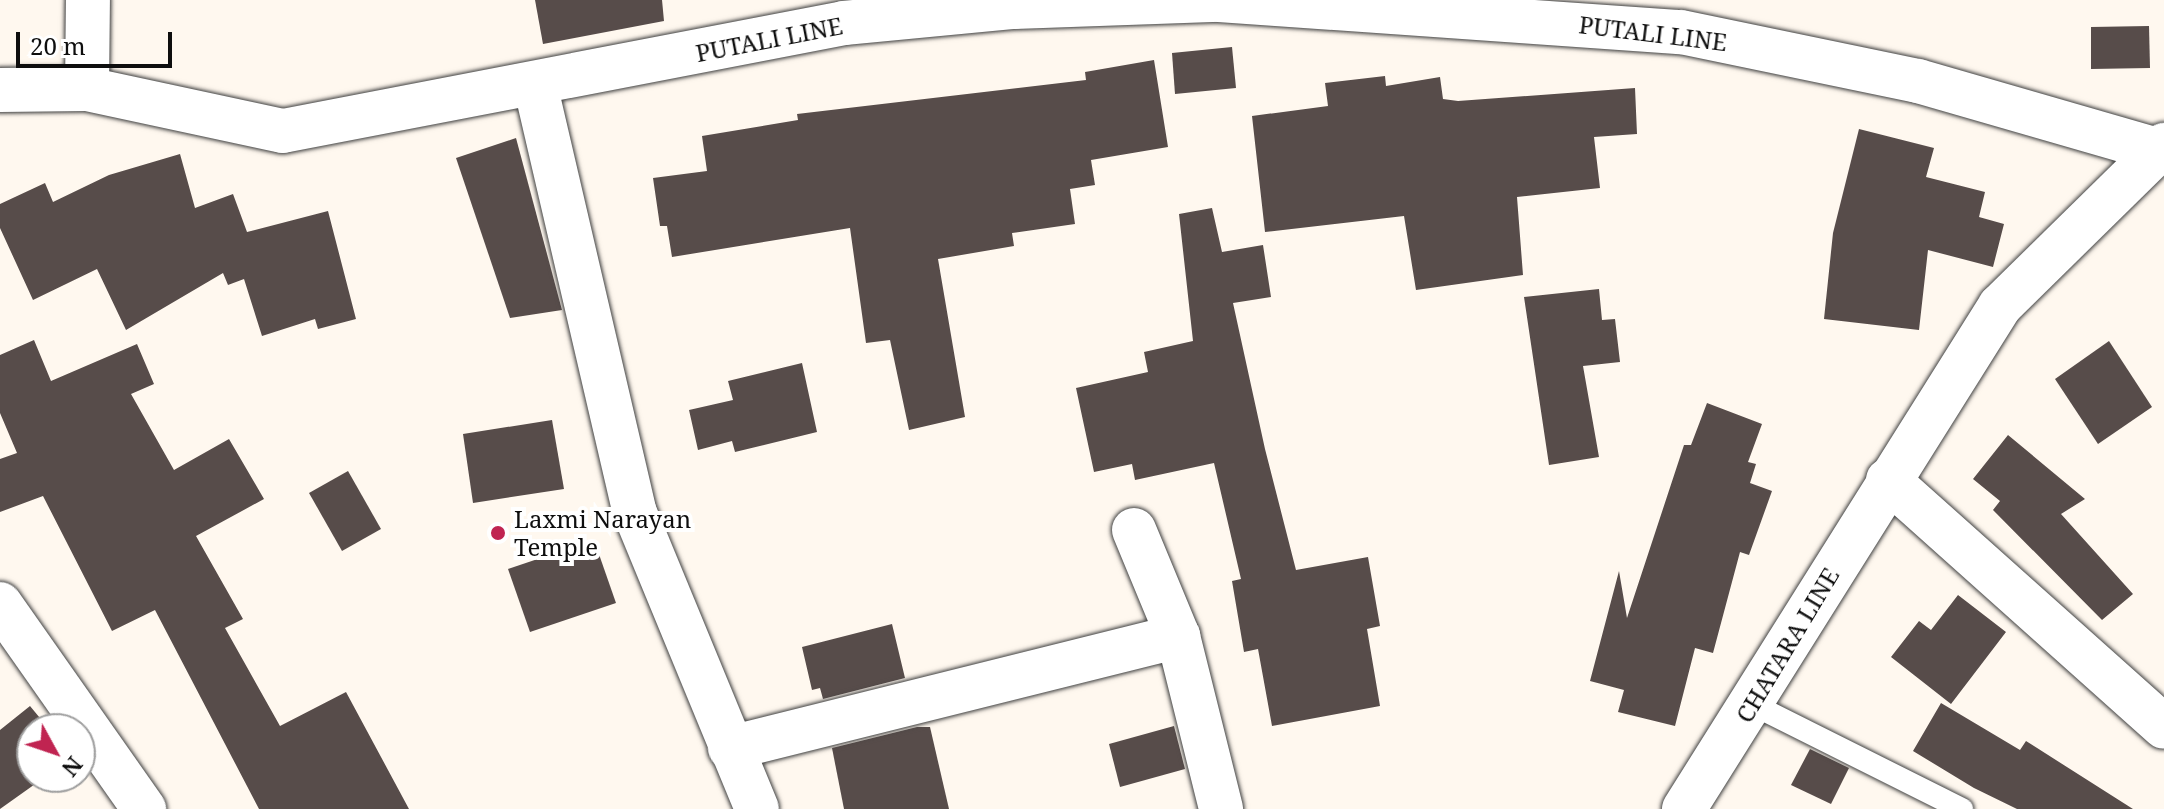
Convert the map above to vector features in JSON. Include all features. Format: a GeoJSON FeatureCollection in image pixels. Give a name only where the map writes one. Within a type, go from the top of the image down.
{"type":"FeatureCollection","features":[{"type":"Feature","properties":{"kind":"street"},"geometry":{"type":"LineString","coordinates":[[87,89],[88,0]]}},
{"type":"Feature","properties":{"kind":"street","name":"PUTALI LINE"},"geometry":{"type":"LineString","coordinates":[[0,90],[87,89],[283,131],[844,23],[1014,7],[1219,0],[1681,32],[1918,81],[2160,147]]}},
{"type":"Feature","properties":{"kind":"street"},"geometry":{"type":"LineString","coordinates":[[535,84],[635,513],[757,809]]}},
{"type":"Feature","properties":{"kind":"street","name":"CHATARA LINE"},"geometry":{"type":"LineString","coordinates":[[1684,809],[2000,306],[2160,147]]}},
{"type":"Feature","properties":{"kind":"street"},"geometry":{"type":"LineString","coordinates":[[1888,480],[2164,727]]}},
{"type":"Feature","properties":{"kind":"street"},"geometry":{"type":"LineString","coordinates":[[1134,530],[1178,636],[1221,809]]}},
{"type":"Feature","properties":{"kind":"street"},"geometry":{"type":"LineString","coordinates":[[0,604],[144,809]]}},
{"type":"Feature","properties":{"kind":"street"},"geometry":{"type":"LineString","coordinates":[[730,748],[1178,636]]}},
{"type":"Feature","properties":{"kind":"lane"},"geometry":{"type":"LineString","coordinates":[[1752,704],[1962,809]]}},
{"type":"Feature","properties":{"kind":"building"},"geometry":{"type":"Polygon","coordinates":[[[535,0],[662,0],[664,21],[543,44],[535,0]]]}},
{"type":"Feature","properties":{"kind":"building"},"geometry":{"type":"Polygon","coordinates":[[[2149,26],[2150,68],[2091,69],[2091,27],[2149,26]]]}},
{"type":"Feature","properties":{"kind":"building"},"geometry":{"type":"Polygon","coordinates":[[[1232,47],[1236,88],[1175,94],[1172,53],[1232,47]]]}},
{"type":"Feature","properties":{"kind":"building"},"geometry":{"type":"Polygon","coordinates":[[[1154,60],[1168,147],[1091,160],[1095,185],[1070,189],[1075,224],[1012,233],[1014,246],[938,259],[965,417],[909,430],[890,340],[866,343],[850,228],[672,257],[667,226],[660,226],[653,178],[707,171],[702,136],[798,120],[797,114],[1086,80],[1085,72],[1154,60]]]}},
{"type":"Feature","properties":{"kind":"building"},"geometry":{"type":"Polygon","coordinates":[[[1385,76],[1386,86],[1440,77],[1443,99],[1458,101],[1635,88],[1637,134],[1594,137],[1600,188],[1517,197],[1523,275],[1416,290],[1404,216],[1265,232],[1252,116],[1328,106],[1325,83],[1385,76]]]}},
{"type":"Feature","properties":{"kind":"building"},"geometry":{"type":"Polygon","coordinates":[[[1859,129],[1934,148],[1926,177],[1985,192],[1979,217],[2004,224],[1993,267],[1928,250],[1919,330],[1824,319],[1833,233],[1859,129]]]}},
{"type":"Feature","properties":{"kind":"building"},"geometry":{"type":"Polygon","coordinates":[[[516,138],[562,310],[510,318],[456,158],[516,138]]]}},
{"type":"Feature","properties":{"kind":"building"},"geometry":{"type":"Polygon","coordinates":[[[180,154],[195,208],[233,194],[247,232],[328,211],[356,319],[318,329],[315,319],[262,336],[244,279],[228,285],[223,273],[126,330],[97,269],[33,300],[0,228],[0,204],[45,183],[53,202],[109,175],[180,154]]]}},
{"type":"Feature","properties":{"kind":"building"},"geometry":{"type":"Polygon","coordinates":[[[1212,208],[1222,252],[1263,245],[1271,297],[1233,303],[1265,449],[1296,570],[1368,557],[1380,626],[1367,629],[1380,706],[1272,726],[1258,649],[1244,652],[1232,581],[1241,579],[1214,463],[1135,480],[1132,464],[1094,472],[1076,388],[1148,372],[1144,352],[1193,341],[1179,214],[1212,208]]]}},
{"type":"Feature","properties":{"kind":"building"},"geometry":{"type":"Polygon","coordinates":[[[1599,289],[1602,320],[1615,319],[1620,362],[1583,366],[1599,457],[1549,465],[1524,297],[1599,289]]]}},
{"type":"Feature","properties":{"kind":"building"},"geometry":{"type":"Polygon","coordinates":[[[34,340],[51,381],[137,344],[154,384],[131,394],[174,470],[229,439],[264,499],[196,536],[243,619],[225,628],[280,726],[346,692],[409,809],[259,809],[155,610],[112,631],[43,496],[0,512],[0,459],[17,453],[0,413],[0,355],[34,340]]]}},
{"type":"Feature","properties":{"kind":"building"},"geometry":{"type":"Polygon","coordinates":[[[2109,341],[2152,407],[2098,444],[2055,379],[2109,341]]]}},
{"type":"Feature","properties":{"kind":"building"},"geometry":{"type":"Polygon","coordinates":[[[802,363],[817,432],[735,452],[732,441],[698,450],[689,410],[733,400],[728,381],[802,363]]]}},
{"type":"Feature","properties":{"kind":"building"},"geometry":{"type":"Polygon","coordinates":[[[1707,403],[1762,424],[1748,462],[1756,464],[1750,483],[1772,491],[1749,555],[1740,552],[1713,653],[1695,648],[1675,726],[1618,712],[1624,690],[1590,681],[1619,571],[1627,618],[1684,445],[1691,445],[1707,403]]]}},
{"type":"Feature","properties":{"kind":"building"},"geometry":{"type":"Polygon","coordinates":[[[552,420],[564,489],[473,503],[463,434],[552,420]]]}},
{"type":"Feature","properties":{"kind":"building"},"geometry":{"type":"Polygon","coordinates":[[[2008,435],[2085,499],[2061,514],[2133,594],[2102,620],[1993,510],[2000,501],[1973,479],[2008,435]]]}},
{"type":"Feature","properties":{"kind":"building"},"geometry":{"type":"Polygon","coordinates":[[[348,471],[381,529],[342,551],[309,493],[348,471]]]}},
{"type":"Feature","properties":{"kind":"building"},"geometry":{"type":"Polygon","coordinates":[[[594,540],[616,603],[530,632],[508,569],[594,540]]]}},
{"type":"Feature","properties":{"kind":"building"},"geometry":{"type":"Polygon","coordinates":[[[1958,595],[2006,632],[1951,704],[1891,657],[1919,621],[1931,630],[1958,595]]]}},
{"type":"Feature","properties":{"kind":"building"},"geometry":{"type":"Polygon","coordinates":[[[892,624],[905,678],[823,699],[820,688],[812,690],[802,647],[892,624]]]}},
{"type":"Feature","properties":{"kind":"building"},"geometry":{"type":"Polygon","coordinates":[[[1941,703],[2020,750],[2026,741],[2133,809],[2017,809],[1974,788],[1913,751],[1941,703]]]}},
{"type":"Feature","properties":{"kind":"building"},"geometry":{"type":"Polygon","coordinates":[[[30,706],[36,713],[21,713],[30,706]]]}},
{"type":"Feature","properties":{"kind":"building"},"geometry":{"type":"Polygon","coordinates":[[[16,717],[16,793],[22,793],[0,809],[0,730],[16,717]]]}},
{"type":"Feature","properties":{"kind":"building"},"geometry":{"type":"Polygon","coordinates":[[[1174,726],[1185,769],[1120,787],[1109,744],[1174,726]]]}},
{"type":"Feature","properties":{"kind":"building"},"geometry":{"type":"Polygon","coordinates":[[[917,727],[930,727],[949,809],[844,809],[832,748],[917,727]]]}},
{"type":"Feature","properties":{"kind":"building"},"geometry":{"type":"Polygon","coordinates":[[[1810,749],[1849,768],[1831,804],[1791,785],[1810,749]]]}},
{"type":"Feature","properties":{"kind":"place","name":"Laxmi Narayan Temple"},"geometry":{"type":"Point","coordinates":[498,533]}}]}
